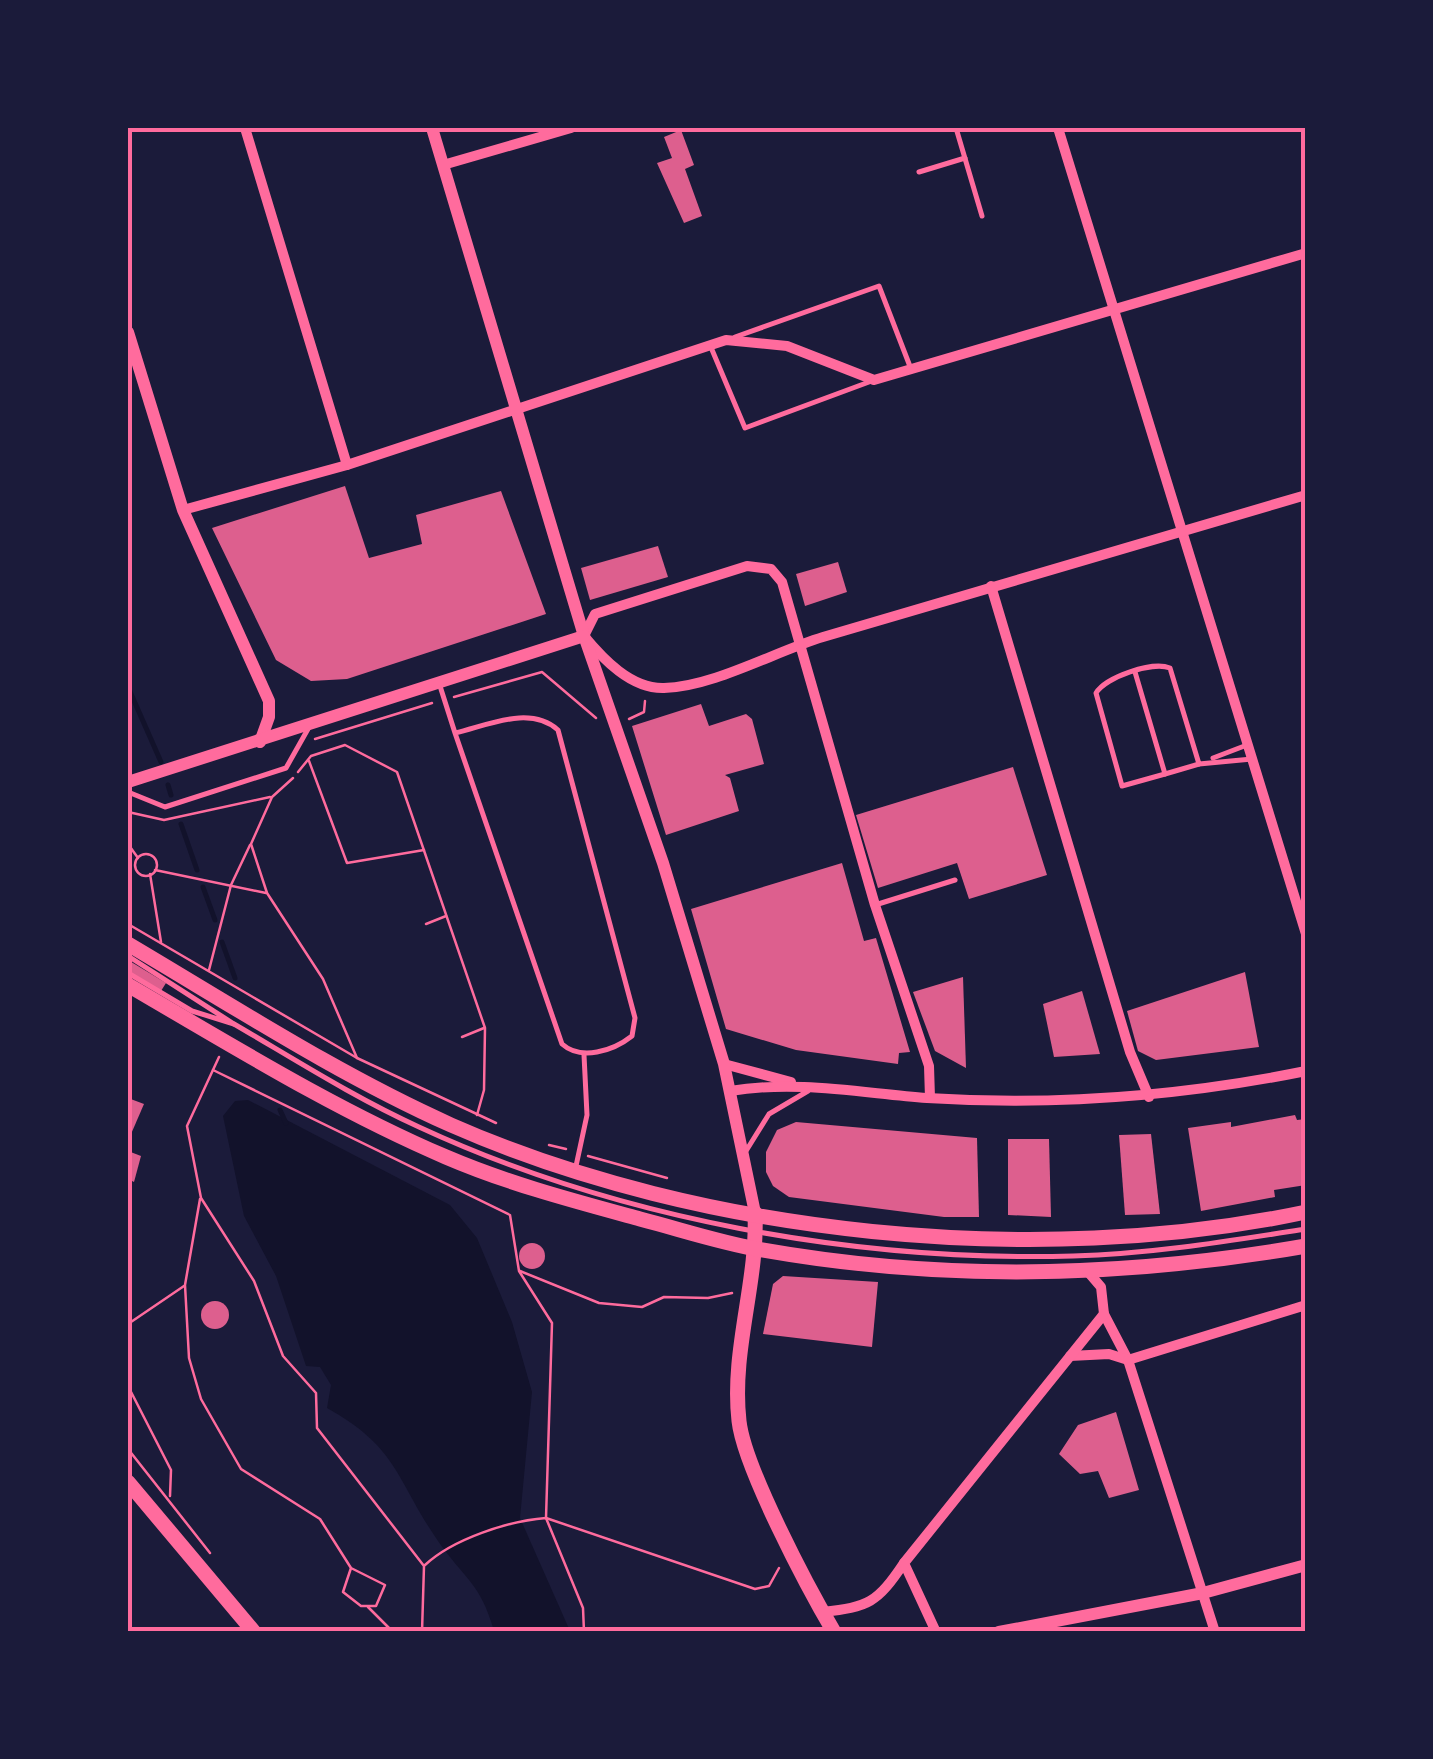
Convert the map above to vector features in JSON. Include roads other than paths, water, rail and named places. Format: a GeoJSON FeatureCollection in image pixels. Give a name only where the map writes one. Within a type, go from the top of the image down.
{"type":"FeatureCollection","features":[{"type":"Feature","properties":{"kind":"main road"},"geometry":{"type":"LineString","coordinates":[[128,944],[365,1082],[452,1125],[755,1213],[896,1232],[1075,1241],[1168,1234],[1306,1212]]}},
{"type":"Feature","properties":{"kind":"main road"},"geometry":{"type":"LineString","coordinates":[[128,984],[226,1042],[444,1156],[525,1188],[756,1240],[966,1272],[1089,1272],[1105,1279],[1306,1246]]}},
{"type":"Feature","properties":{"kind":"main road"},"geometry":{"type":"LineString","coordinates":[[755,1213],[756,1240],[742,1319],[738,1422],[761,1485],[834,1632]]}},
{"type":"Feature","properties":{"kind":"main road"},"geometry":{"type":"LineString","coordinates":[[128,1482],[254,1632]]}},
{"type":"Feature","properties":{"kind":"street"},"geometry":{"type":"LineString","coordinates":[[245,128],[347,466]]}},
{"type":"Feature","properties":{"kind":"street"},"geometry":{"type":"LineString","coordinates":[[432,128],[584,636],[664,863],[724,1064],[755,1213]]}},
{"type":"Feature","properties":{"kind":"street"},"geometry":{"type":"LineString","coordinates":[[444,166],[571,128]]}},
{"type":"Feature","properties":{"kind":"street"},"geometry":{"type":"LineString","coordinates":[[1060,128],[1306,934]]}},
{"type":"Feature","properties":{"kind":"street"},"geometry":{"type":"LineString","coordinates":[[183,510],[347,466],[519,412],[726,340],[787,346],[874,380],[1306,254]]}},
{"type":"Feature","properties":{"kind":"street"},"geometry":{"type":"LineString","coordinates":[[128,332],[183,510],[269,701],[270,717],[260,742]]}},
{"type":"Feature","properties":{"kind":"street"},"geometry":{"type":"LineString","coordinates":[[584,636],[604,660],[646,686],[690,684],[800,644],[1306,495]]}},
{"type":"Feature","properties":{"kind":"street"},"geometry":{"type":"LineString","coordinates":[[128,782],[309,726],[442,692],[584,636],[595,614],[760,566],[772,569],[782,582],[876,905],[929,1066],[930,1098]]}},
{"type":"Feature","properties":{"kind":"street"},"geometry":{"type":"LineString","coordinates":[[991,586],[1130,1052],[1149,1096]]}},
{"type":"Feature","properties":{"kind":"street"},"geometry":{"type":"LineString","coordinates":[[724,1064],[802,1085],[930,1098],[1149,1096],[1306,1071]]}},
{"type":"Feature","properties":{"kind":"street"},"geometry":{"type":"LineString","coordinates":[[730,1090],[802,1085]]}},
{"type":"Feature","properties":{"kind":"street"},"geometry":{"type":"LineString","coordinates":[[1105,1279],[1104,1314],[1128,1360],[1215,1632]]}},
{"type":"Feature","properties":{"kind":"street"},"geometry":{"type":"LineString","coordinates":[[1070,1356],[1110,1354],[1128,1360],[1306,1306]]}},
{"type":"Feature","properties":{"kind":"street"},"geometry":{"type":"LineString","coordinates":[[822,1612],[864,1608],[885,1591],[1104,1314]]}},
{"type":"Feature","properties":{"kind":"street"},"geometry":{"type":"LineString","coordinates":[[904,1563],[936,1632]]}},
{"type":"Feature","properties":{"kind":"street"},"geometry":{"type":"LineString","coordinates":[[999,1632],[1203,1593],[1306,1565]]}},
{"type":"Feature","properties":{"kind":"lane"},"geometry":{"type":"LineString","coordinates":[[956,128],[982,216]]}},
{"type":"Feature","properties":{"kind":"lane"},"geometry":{"type":"LineString","coordinates":[[919,172],[964,158]]}},
{"type":"Feature","properties":{"kind":"lane"},"geometry":{"type":"LineString","coordinates":[[726,340],[879,286],[911,369]]}},
{"type":"Feature","properties":{"kind":"lane"},"geometry":{"type":"LineString","coordinates":[[710,346],[745,428],[874,380]]}},
{"type":"Feature","properties":{"kind":"lane"},"geometry":{"type":"LineString","coordinates":[[1199,764],[1170,668],[1160,665],[1098,687],[1096,693],[1122,786],[1140,784],[1199,764],[1247,744]]}},
{"type":"Feature","properties":{"kind":"lane"},"geometry":{"type":"LineString","coordinates":[[1136,672],[1165,774]]}},
{"type":"Feature","properties":{"kind":"lane"},"geometry":{"type":"LineString","coordinates":[[442,692],[562,1044],[572,1053],[584,1055],[623,1043],[632,1036],[634,1018],[558,730],[544,718],[526,716],[456,733]]}},
{"type":"Feature","properties":{"kind":"lane"},"geometry":{"type":"LineString","coordinates":[[128,792],[165,807],[286,768],[309,726]]}},
{"type":"Feature","properties":{"kind":"lane"},"geometry":{"type":"LineString","coordinates":[[1209,760],[1252,758]]}},
{"type":"Feature","properties":{"kind":"lane"},"geometry":{"type":"LineString","coordinates":[[876,905],[955,880]]}},
{"type":"Feature","properties":{"kind":"lane"},"geometry":{"type":"LineString","coordinates":[[128,956],[200,998],[234,1024],[416,1126],[513,1166],[756,1240],[1018,1256],[1153,1250],[1306,1230]]}},
{"type":"Feature","properties":{"kind":"lane"},"geometry":{"type":"LineString","coordinates":[[128,973],[192,1011],[234,1024]]}},
{"type":"Feature","properties":{"kind":"lane"},"geometry":{"type":"LineString","coordinates":[[577,1161],[587,1115],[584,1055]]}},
{"type":"Feature","properties":{"kind":"lane"},"geometry":{"type":"LineString","coordinates":[[745,1154],[769,1114],[817,1087]]}},
{"type":"Feature","properties":{"kind":"waterway"},"geometry":{"type":"LineString","coordinates":[[128,687],[161,762]]}},
{"type":"Feature","properties":{"kind":"waterway"},"geometry":{"type":"LineString","coordinates":[[168,785],[171,795]]}},
{"type":"Feature","properties":{"kind":"waterway"},"geometry":{"type":"LineString","coordinates":[[181,824],[197,870]]}},
{"type":"Feature","properties":{"kind":"waterway"},"geometry":{"type":"LineString","coordinates":[[203,887],[215,920]]}},
{"type":"Feature","properties":{"kind":"waterway"},"geometry":{"type":"LineString","coordinates":[[222,942],[235,978]]}},
{"type":"Feature","properties":{"kind":"waterway"},"geometry":{"type":"LineString","coordinates":[[280,1110],[286,1123]]}}]}
